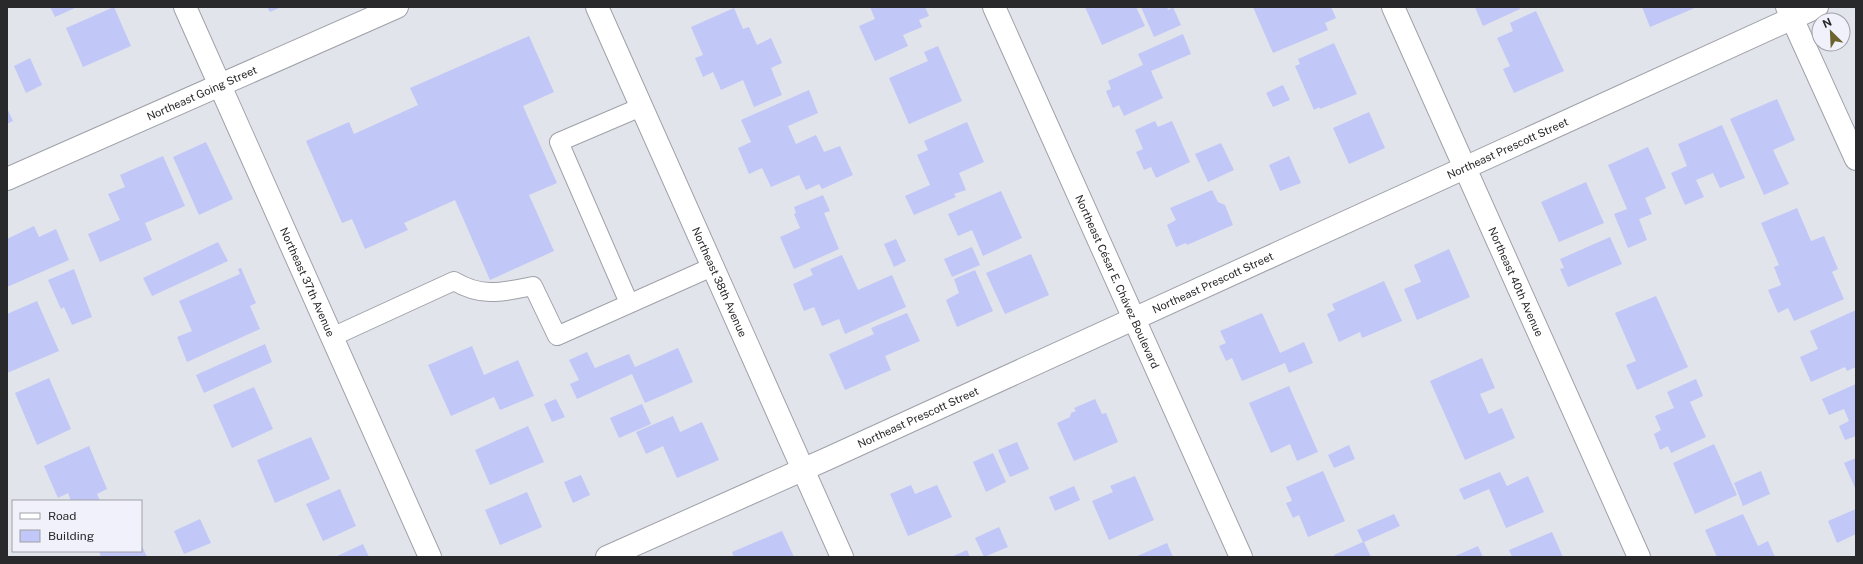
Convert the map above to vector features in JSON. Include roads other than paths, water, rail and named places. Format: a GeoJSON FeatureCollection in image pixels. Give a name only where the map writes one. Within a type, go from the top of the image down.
{"type":"FeatureCollection","features":[{"type":"Feature","properties":{"kind":"street","name":"Northeast 37th Avenue"},"geometry":{"type":"LineString","coordinates":[[185,7],[430,557]]}},
{"type":"Feature","properties":{"kind":"street","name":"Northeast Going Street"},"geometry":{"type":"LineString","coordinates":[[7,179],[397,7]]}},
{"type":"Feature","properties":{"kind":"street","name":"Northeast 38th Avenue"},"geometry":{"type":"LineString","coordinates":[[597,7],[842,557]]}},
{"type":"Feature","properties":{"kind":"street","name":"Northeast César E. Chávez Boulevard"},"geometry":{"type":"LineString","coordinates":[[994,7],[1240,557]]}},
{"type":"Feature","properties":{"kind":"street","name":"Northeast 40th Avenue"},"geometry":{"type":"LineString","coordinates":[[1393,7],[1639,557]]}},
{"type":"Feature","properties":{"kind":"street","name":"Northeast Prescott Street"},"geometry":{"type":"LineString","coordinates":[[607,557],[803,470],[1465,168],[1790,13],[1817,7]]}},
{"type":"Feature","properties":{"kind":"street"},"geometry":{"type":"LineString","coordinates":[[1790,13],[1856,159]]}},
{"type":"Feature","properties":{"kind":"lane"},"geometry":{"type":"LineString","coordinates":[[629,303],[559,142],[641,107]]}},
{"type":"Feature","properties":{"kind":"lane"},"geometry":{"type":"LineString","coordinates":[[332,337],[454,281],[467,288],[485,293],[505,292],[533,286],[557,336],[712,267]]}}]}
